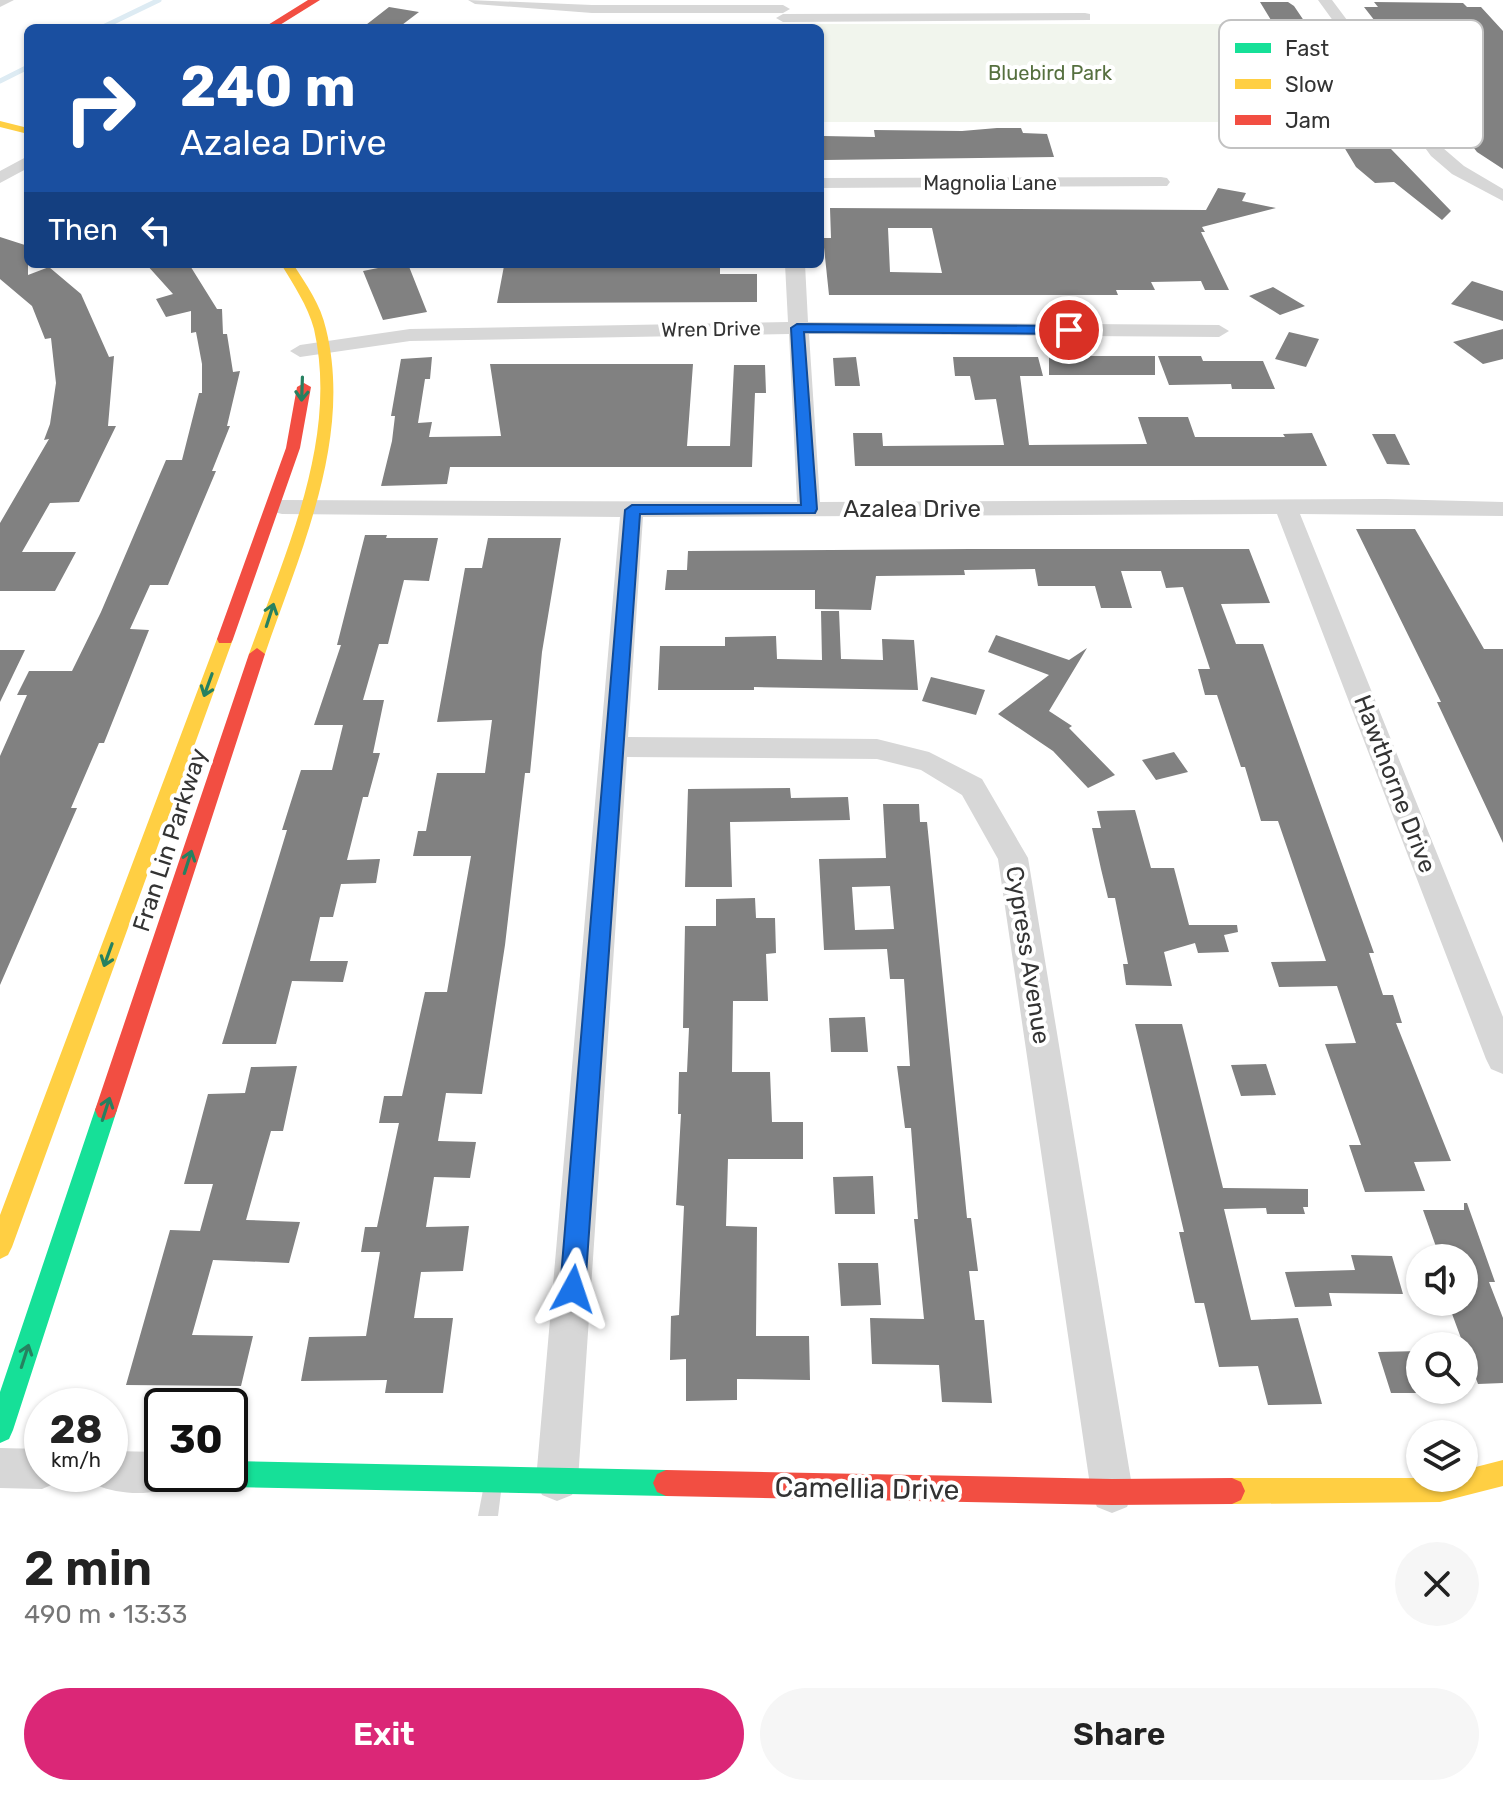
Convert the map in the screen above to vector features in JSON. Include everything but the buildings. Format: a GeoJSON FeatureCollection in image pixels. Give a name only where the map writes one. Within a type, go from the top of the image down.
{"type":"FeatureCollection","features":[{"type":"Feature","properties":{"kind":"street"},"geometry":{"type":"LineString","coordinates":[[0,3],[7,0]]}},
{"type":"Feature","properties":{"kind":"street"},"geometry":{"type":"LineString","coordinates":[[275,24],[315,0]]}},
{"type":"Feature","properties":{"kind":"street"},"geometry":{"type":"LineString","coordinates":[[475,0],[592,9],[1085,17]]}},
{"type":"Feature","properties":{"kind":"street"},"geometry":{"type":"LineString","coordinates":[[1325,0],[1340,20]]}},
{"type":"Feature","properties":{"kind":"street"},"geometry":{"type":"LineString","coordinates":[[0,124],[24,130]]}},
{"type":"Feature","properties":{"kind":"street"},"geometry":{"type":"LineString","coordinates":[[0,138],[24,144]]}},
{"type":"Feature","properties":{"kind":"street"},"geometry":{"type":"LineString","coordinates":[[1434,148],[1458,170],[1503,196]]}},
{"type":"Feature","properties":{"kind":"street"},"geometry":{"type":"LineString","coordinates":[[0,178],[24,163]]}},
{"type":"Feature","properties":{"kind":"street","name":"Magnolia Lane"},"geometry":{"type":"LineString","coordinates":[[824,183],[1161,182]]}},
{"type":"Feature","properties":{"kind":"street","name":"Fran Lin Parkway"},"geometry":{"type":"LineString","coordinates":[[0,1430],[306,507],[322,447],[329,384],[326,347],[310,299],[290,268]]}},
{"type":"Feature","properties":{"kind":"street"},"geometry":{"type":"LineString","coordinates":[[795,268],[809,509]]}},
{"type":"Feature","properties":{"kind":"street","name":"Fran Lin Parkway"},"geometry":{"type":"LineString","coordinates":[[0,1247],[274,507],[293,448],[304,388],[294,327]]}},
{"type":"Feature","properties":{"kind":"street","name":"Wren Drive"},"geometry":{"type":"LineString","coordinates":[[300,351],[410,335],[797,328],[1219,331]]}},
{"type":"Feature","properties":{"kind":"street","name":"Azalea Drive"},"geometry":{"type":"LineString","coordinates":[[274,507],[632,510],[1503,509]]}},
{"type":"Feature","properties":{"kind":"street","name":"Hawthorne Drive"},"geometry":{"type":"LineString","coordinates":[[1286,508],[1503,1059]]}},
{"type":"Feature","properties":{"kind":"street"},"geometry":{"type":"LineString","coordinates":[[557,1480],[632,510]]}},
{"type":"Feature","properties":{"kind":"street","name":"Cypress Avenue"},"geometry":{"type":"LineString","coordinates":[[616,747],[877,749],[929,762],[972,787],[1013,858],[1112,1492]]}},
{"type":"Feature","properties":{"kind":"street"},"geometry":{"type":"LineString","coordinates":[[0,1468],[24,1469]]}},
{"type":"Feature","properties":{"kind":"street","name":"Camellia Drive"},"geometry":{"type":"LineString","coordinates":[[248,1474],[1112,1492],[1440,1489],[1503,1473]]}},
{"type":"Feature","properties":{"kind":"lane"},"geometry":{"type":"LineString","coordinates":[[488,1516],[492,1480]]}},
{"type":"Feature","properties":{"kind":"lane"},"geometry":{"type":"LineString","coordinates":[[1387,1489],[1395,1516]]}},
{"type":"Feature","properties":{"kind":"lane"},"geometry":{"type":"LineString","coordinates":[[938,1490],[940,1516]]}},
{"type":"Feature","properties":{"kind":"green space","name":"Bluebird Park"},"geometry":{"type":"Polygon","coordinates":[[[824,24],[1219,24],[1219,122],[824,122],[824,24]]]}},
{"type":"Feature","properties":{"kind":"waterway"},"geometry":{"type":"LineString","coordinates":[[109,24],[159,0]]}},
{"type":"Feature","properties":{"kind":"waterway"},"geometry":{"type":"LineString","coordinates":[[0,81],[24,69]]}},
{"type":"Feature","properties":{"kind":"traffic: fast"},"geometry":{"type":"LineString","coordinates":[[0,1430],[106,1110]]}},
{"type":"Feature","properties":{"kind":"traffic: fast"},"geometry":{"type":"LineString","coordinates":[[248,1474],[666,1483]]}},
{"type":"Feature","properties":{"kind":"traffic: slow"},"geometry":{"type":"LineString","coordinates":[[0,124],[24,130]]}},
{"type":"Feature","properties":{"kind":"traffic: slow"},"geometry":{"type":"LineString","coordinates":[[257,654],[311,493],[321,451],[326,409],[326,369],[320,329],[310,303],[289,268]]}},
{"type":"Feature","properties":{"kind":"traffic: slow"},"geometry":{"type":"LineString","coordinates":[[0,1247],[225,639]]}},
{"type":"Feature","properties":{"kind":"traffic: slow"},"geometry":{"type":"LineString","coordinates":[[1232,1491],[1440,1489],[1503,1473]]}},
{"type":"Feature","properties":{"kind":"traffic: jam"},"geometry":{"type":"LineString","coordinates":[[275,24],[315,0]]}},
{"type":"Feature","properties":{"kind":"traffic: jam"},"geometry":{"type":"LineString","coordinates":[[225,639],[293,448],[304,387]]}},
{"type":"Feature","properties":{"kind":"traffic: jam"},"geometry":{"type":"LineString","coordinates":[[106,1110],[257,654]]}},
{"type":"Feature","properties":{"kind":"traffic: jam"},"geometry":{"type":"LineString","coordinates":[[666,1483],[1112,1492],[1232,1491]]}},
{"type":"Feature","properties":{"kind":"route"},"geometry":{"type":"LineString","coordinates":[[573,1289],[632,510],[809,509],[797,328],[1069,330]]}}]}
